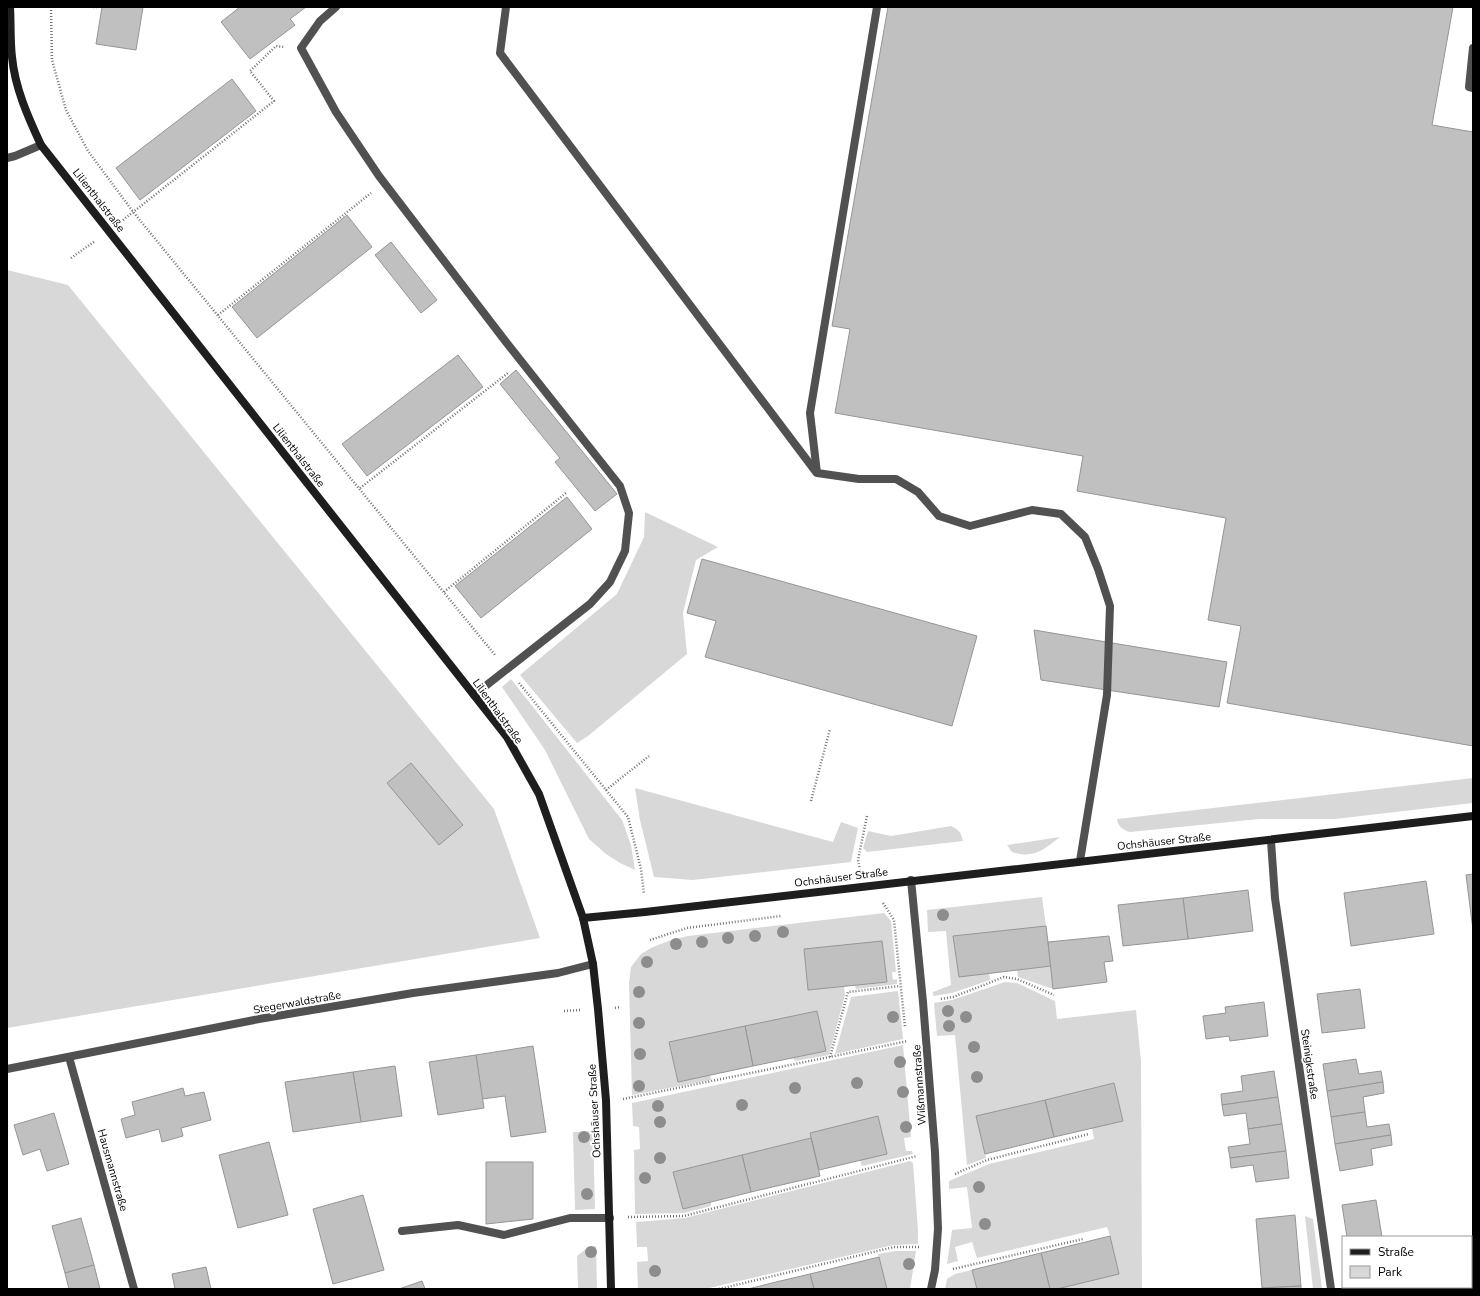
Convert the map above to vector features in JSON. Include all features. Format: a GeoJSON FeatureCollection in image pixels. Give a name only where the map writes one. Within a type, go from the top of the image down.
{"type":"FeatureCollection","features":[{"type":"Feature","properties":{"kind":"main road","name":"Lilienthalstraße"},"geometry":{"type":"LineString","coordinates":[[10,7],[12,57],[19,91],[28,118],[41,145],[507,737],[539,794],[583,918]]}},
{"type":"Feature","properties":{"kind":"main road","name":"Ochshäuser Straße"},"geometry":{"type":"LineString","coordinates":[[612,1289],[606,1100],[593,964],[583,918],[1080,861],[1271,841],[1473,816]]}},
{"type":"Feature","properties":{"kind":"street"},"geometry":{"type":"LineString","coordinates":[[336,7],[320,21],[301,48],[336,112],[384,183],[620,486],[629,513],[625,550],[610,582],[590,604],[474,695]]}},
{"type":"Feature","properties":{"kind":"street"},"geometry":{"type":"LineString","coordinates":[[506,7],[500,53],[817,473],[859,479],[896,479],[918,492],[939,516],[970,526],[1032,510],[1061,514],[1085,537],[1098,569],[1110,606],[1107,694],[1080,861]]}},
{"type":"Feature","properties":{"kind":"street"},"geometry":{"type":"LineString","coordinates":[[817,473],[810,413],[877,7]]}},
{"type":"Feature","properties":{"kind":"street"},"geometry":{"type":"LineString","coordinates":[[1473,48],[1469,87],[1473,88]]}},
{"type":"Feature","properties":{"kind":"street"},"geometry":{"type":"LineString","coordinates":[[7,158],[41,145]]}},
{"type":"Feature","properties":{"kind":"street","name":"Steinigkstraße"},"geometry":{"type":"LineString","coordinates":[[1271,841],[1276,898],[1331,1289]]}},
{"type":"Feature","properties":{"kind":"street","name":"Wißmannstraße"},"geometry":{"type":"LineString","coordinates":[[911,880],[923,1002],[935,1152],[938,1229],[935,1270],[931,1289]]}},
{"type":"Feature","properties":{"kind":"street","name":"Stegerwaldstraße"},"geometry":{"type":"LineString","coordinates":[[7,1069],[266,1018],[413,993],[558,972],[593,964]]}},
{"type":"Feature","properties":{"kind":"street","name":"Hausmannstraße"},"geometry":{"type":"LineString","coordinates":[[69,1057],[134,1289]]}},
{"type":"Feature","properties":{"kind":"street"},"geometry":{"type":"LineString","coordinates":[[402,1231],[458,1225],[504,1235],[570,1218],[610,1218]]}},
{"type":"Feature","properties":{"kind":"path"},"geometry":{"type":"LineString","coordinates":[[51,7],[52,60],[66,110],[88,151],[134,213],[628,817],[641,869],[645,912]]}},
{"type":"Feature","properties":{"kind":"path"},"geometry":{"type":"LineString","coordinates":[[93,7],[98,7]]}},
{"type":"Feature","properties":{"kind":"path"},"geometry":{"type":"LineString","coordinates":[[134,213],[274,101],[250,71],[276,46],[301,48]]}},
{"type":"Feature","properties":{"kind":"path"},"geometry":{"type":"LineString","coordinates":[[218,315],[384,183]]}},
{"type":"Feature","properties":{"kind":"path"},"geometry":{"type":"LineString","coordinates":[[360,488],[522,362]]}},
{"type":"Feature","properties":{"kind":"path"},"geometry":{"type":"LineString","coordinates":[[444,592],[566,493]]}},
{"type":"Feature","properties":{"kind":"path"},"geometry":{"type":"LineString","coordinates":[[811,801],[830,729]]}},
{"type":"Feature","properties":{"kind":"path"},"geometry":{"type":"LineString","coordinates":[[606,790],[649,756]]}},
{"type":"Feature","properties":{"kind":"path"},"geometry":{"type":"LineString","coordinates":[[862,886],[858,860],[867,816]]}},
{"type":"Feature","properties":{"kind":"path"},"geometry":{"type":"LineString","coordinates":[[875,904],[913,900]]}},
{"type":"Feature","properties":{"kind":"path"},"geometry":{"type":"LineString","coordinates":[[883,903],[894,920],[906,1042]]}},
{"type":"Feature","properties":{"kind":"path"},"geometry":{"type":"LineString","coordinates":[[650,940],[687,928],[789,915]]}},
{"type":"Feature","properties":{"kind":"path"},"geometry":{"type":"LineString","coordinates":[[923,1002],[953,997],[1004,977],[1017,980],[1054,995]]}},
{"type":"Feature","properties":{"kind":"path"},"geometry":{"type":"LineString","coordinates":[[830,1057],[848,992],[921,984]]}},
{"type":"Feature","properties":{"kind":"path"},"geometry":{"type":"LineString","coordinates":[[606,1100],[625,1099],[926,1038]]}},
{"type":"Feature","properties":{"kind":"path"},"geometry":{"type":"LineString","coordinates":[[936,1182],[987,1160],[1089,1134]]}},
{"type":"Feature","properties":{"kind":"path"},"geometry":{"type":"LineString","coordinates":[[916,1148],[917,1164]]}},
{"type":"Feature","properties":{"kind":"path"},"geometry":{"type":"LineString","coordinates":[[610,1218],[684,1216],[935,1152]]}},
{"type":"Feature","properties":{"kind":"path"},"geometry":{"type":"LineString","coordinates":[[935,1270],[949,1270],[1083,1239]]}},
{"type":"Feature","properties":{"kind":"path"},"geometry":{"type":"LineString","coordinates":[[718,1289],[894,1247],[921,1248],[921,1242]]}},
{"type":"Feature","properties":{"kind":"green space"},"geometry":{"type":"Polygon","coordinates":[[[7,270],[68,285],[494,809],[540,938],[7,1028],[7,270]]]}},
{"type":"Feature","properties":{"kind":"green space"},"geometry":{"type":"Polygon","coordinates":[[[645,512],[718,547],[696,560],[683,613],[687,654],[588,736],[577,743],[520,675],[617,594],[644,537],[645,512]]]}},
{"type":"Feature","properties":{"kind":"green space"},"geometry":{"type":"Polygon","coordinates":[[[511,679],[622,820],[631,845],[635,870],[606,854],[589,839],[545,750],[502,687],[511,679]]]}},
{"type":"Feature","properties":{"kind":"green space"},"geometry":{"type":"Polygon","coordinates":[[[1473,778],[1473,803],[1335,819],[1259,819],[1130,832],[1121,828],[1117,819],[1473,778]]]}},
{"type":"Feature","properties":{"kind":"green space"},"geometry":{"type":"Polygon","coordinates":[[[635,788],[833,842],[841,822],[858,828],[851,862],[693,880],[654,877],[640,820],[635,788]]]}},
{"type":"Feature","properties":{"kind":"green space"},"geometry":{"type":"Polygon","coordinates":[[[951,826],[959,832],[963,841],[867,852],[863,848],[868,831],[891,836],[951,826]]]}},
{"type":"Feature","properties":{"kind":"green space"},"geometry":{"type":"Polygon","coordinates":[[[1060,837],[1043,849],[1032,854],[1012,852],[1007,845],[1060,837]]]}},
{"type":"Feature","properties":{"kind":"green space"},"geometry":{"type":"Polygon","coordinates":[[[1042,897],[1046,926],[953,936],[959,976],[989,973],[990,980],[952,993],[933,996],[933,992],[951,985],[946,931],[928,932],[927,910],[1042,897]]]}},
{"type":"Feature","properties":{"kind":"green space"},"geometry":{"type":"Polygon","coordinates":[[[884,913],[891,921],[896,972],[892,972],[893,980],[897,979],[897,984],[856,989],[855,985],[887,982],[882,941],[804,950],[808,990],[844,986],[845,995],[829,1055],[795,1061],[793,1058],[826,1051],[817,1011],[669,1042],[678,1082],[710,1075],[711,1080],[632,1095],[629,983],[631,967],[641,954],[653,947],[671,940],[688,936],[884,913]]]}},
{"type":"Feature","properties":{"kind":"green space"},"geometry":{"type":"Polygon","coordinates":[[[1051,966],[1053,989],[1018,977],[1017,970],[1051,966]]]}},
{"type":"Feature","properties":{"kind":"green space"},"geometry":{"type":"Polygon","coordinates":[[[1005,982],[1017,983],[1055,1001],[1057,1019],[1136,1010],[1141,1061],[1142,1289],[1057,1289],[1110,1236],[1107,1227],[977,1258],[972,1242],[955,1247],[958,1261],[947,1264],[952,1230],[972,1228],[967,1187],[949,1189],[949,1181],[989,1164],[1094,1139],[1092,1128],[1123,1120],[1114,1083],[977,1116],[986,1158],[967,1165],[955,1035],[937,1036],[934,1003],[952,1000],[1005,982]]]}},
{"type":"Feature","properties":{"kind":"green space"},"geometry":{"type":"Polygon","coordinates":[[[898,991],[903,1039],[835,1054],[851,997],[898,991]]]}},
{"type":"Feature","properties":{"kind":"green space"},"geometry":{"type":"Polygon","coordinates":[[[903,1045],[911,1137],[904,1138],[906,1151],[912,1151],[913,1154],[862,1166],[860,1160],[887,1154],[878,1116],[810,1133],[811,1138],[674,1172],[683,1209],[711,1202],[711,1206],[684,1213],[635,1214],[634,1150],[640,1149],[639,1127],[633,1126],[632,1103],[903,1045]]]}},
{"type":"Feature","properties":{"kind":"green space"},"geometry":{"type":"Polygon","coordinates":[[[593,1131],[595,1209],[575,1210],[573,1132],[593,1131]]]}},
{"type":"Feature","properties":{"kind":"green space"},"geometry":{"type":"Polygon","coordinates":[[[910,1161],[913,1163],[918,1244],[893,1245],[705,1289],[638,1289],[637,1262],[648,1261],[647,1247],[637,1247],[636,1222],[685,1218],[910,1161]]]}},
{"type":"Feature","properties":{"kind":"green space"},"geometry":{"type":"Polygon","coordinates":[[[1305,1216],[1313,1219],[1322,1289],[1313,1289],[1305,1216]]]}},
{"type":"Feature","properties":{"kind":"green space"},"geometry":{"type":"Polygon","coordinates":[[[596,1246],[597,1289],[578,1289],[577,1256],[586,1249],[596,1246]]]}},
{"type":"Feature","properties":{"kind":"green space"},"geometry":{"type":"Polygon","coordinates":[[[895,1251],[916,1251],[910,1289],[887,1289],[878,1254],[895,1251]]]}},
{"type":"Feature","properties":{"kind":"green space"},"geometry":{"type":"Polygon","coordinates":[[[972,1270],[977,1289],[945,1289],[947,1279],[955,1274],[972,1270]]]}},
{"type":"Feature","properties":{"kind":"building"},"geometry":{"type":"Polygon","coordinates":[[[102,7],[143,7],[136,50],[96,44],[102,7]]]}},
{"type":"Feature","properties":{"kind":"building"},"geometry":{"type":"Polygon","coordinates":[[[240,7],[306,7],[290,19],[295,25],[250,59],[221,22],[240,7]]]}},
{"type":"Feature","properties":{"kind":"building"},"geometry":{"type":"Polygon","coordinates":[[[888,7],[1453,7],[1432,125],[1473,132],[1473,746],[1227,703],[1241,626],[1208,620],[1226,518],[1077,491],[1083,456],[835,413],[850,329],[832,326],[888,7]]]}},
{"type":"Feature","properties":{"kind":"building"},"geometry":{"type":"Polygon","coordinates":[[[232,79],[256,111],[140,200],[116,168],[232,79]]]}},
{"type":"Feature","properties":{"kind":"building"},"geometry":{"type":"Polygon","coordinates":[[[347,215],[372,247],[257,338],[232,307],[347,215]]]}},
{"type":"Feature","properties":{"kind":"building"},"geometry":{"type":"Polygon","coordinates":[[[391,242],[437,300],[421,313],[375,255],[391,242]]]}},
{"type":"Feature","properties":{"kind":"building"},"geometry":{"type":"Polygon","coordinates":[[[458,355],[483,387],[367,476],[342,444],[458,355]]]}},
{"type":"Feature","properties":{"kind":"building"},"geometry":{"type":"Polygon","coordinates":[[[516,370],[617,494],[595,511],[555,462],[560,458],[500,384],[516,370]]]}},
{"type":"Feature","properties":{"kind":"building"},"geometry":{"type":"Polygon","coordinates":[[[567,497],[592,529],[481,618],[455,586],[567,497]]]}},
{"type":"Feature","properties":{"kind":"building"},"geometry":{"type":"Polygon","coordinates":[[[702,559],[977,636],[952,726],[705,657],[716,621],[687,613],[702,559]]]}},
{"type":"Feature","properties":{"kind":"building"},"geometry":{"type":"Polygon","coordinates":[[[1034,630],[1227,662],[1219,707],[1041,680],[1034,630]]]}},
{"type":"Feature","properties":{"kind":"building"},"geometry":{"type":"Polygon","coordinates":[[[411,763],[463,825],[439,845],[387,783],[411,763]]]}},
{"type":"Feature","properties":{"kind":"building"},"geometry":{"type":"Polygon","coordinates":[[[1473,874],[1473,930],[1466,875],[1473,874]]]}},
{"type":"Feature","properties":{"kind":"building"},"geometry":{"type":"Polygon","coordinates":[[[1426,881],[1434,934],[1351,946],[1344,893],[1426,881]]]}},
{"type":"Feature","properties":{"kind":"building"},"geometry":{"type":"Polygon","coordinates":[[[1248,890],[1253,931],[1188,939],[1183,898],[1248,890]]]}},
{"type":"Feature","properties":{"kind":"building"},"geometry":{"type":"Polygon","coordinates":[[[1183,898],[1188,939],[1123,946],[1118,905],[1183,898]]]}},
{"type":"Feature","properties":{"kind":"building"},"geometry":{"type":"Polygon","coordinates":[[[1046,926],[1051,966],[959,977],[953,936],[1046,926]]]}},
{"type":"Feature","properties":{"kind":"building"},"geometry":{"type":"Polygon","coordinates":[[[1109,936],[1113,961],[1104,962],[1107,982],[1053,989],[1048,942],[1109,936]]]}},
{"type":"Feature","properties":{"kind":"building"},"geometry":{"type":"Polygon","coordinates":[[[882,941],[887,982],[808,990],[804,949],[882,941]]]}},
{"type":"Feature","properties":{"kind":"building"},"geometry":{"type":"Polygon","coordinates":[[[1360,989],[1365,1028],[1322,1033],[1317,994],[1360,989]]]}},
{"type":"Feature","properties":{"kind":"building"},"geometry":{"type":"Polygon","coordinates":[[[1264,1002],[1268,1036],[1230,1041],[1229,1036],[1206,1039],[1203,1016],[1226,1013],[1225,1007],[1264,1002]]]}},
{"type":"Feature","properties":{"kind":"building"},"geometry":{"type":"Polygon","coordinates":[[[817,1011],[826,1051],[753,1066],[745,1026],[817,1011]]]}},
{"type":"Feature","properties":{"kind":"building"},"geometry":{"type":"Polygon","coordinates":[[[745,1026],[753,1066],[678,1082],[669,1042],[745,1026]]]}},
{"type":"Feature","properties":{"kind":"building"},"geometry":{"type":"Polygon","coordinates":[[[533,1046],[546,1132],[511,1137],[505,1096],[482,1099],[476,1055],[533,1046]]]}},
{"type":"Feature","properties":{"kind":"building"},"geometry":{"type":"Polygon","coordinates":[[[476,1055],[484,1108],[438,1115],[429,1062],[476,1055]]]}},
{"type":"Feature","properties":{"kind":"building"},"geometry":{"type":"Polygon","coordinates":[[[1356,1059],[1359,1074],[1381,1071],[1383,1082],[1327,1091],[1323,1064],[1356,1059]]]}},
{"type":"Feature","properties":{"kind":"building"},"geometry":{"type":"Polygon","coordinates":[[[395,1066],[402,1116],[361,1122],[353,1072],[395,1066]]]}},
{"type":"Feature","properties":{"kind":"building"},"geometry":{"type":"Polygon","coordinates":[[[1274,1071],[1278,1097],[1222,1105],[1221,1094],[1243,1091],[1241,1076],[1274,1071]]]}},
{"type":"Feature","properties":{"kind":"building"},"geometry":{"type":"Polygon","coordinates":[[[353,1072],[361,1122],[293,1132],[285,1082],[353,1072]]]}},
{"type":"Feature","properties":{"kind":"building"},"geometry":{"type":"Polygon","coordinates":[[[1383,1082],[1384,1093],[1363,1097],[1365,1112],[1331,1117],[1327,1091],[1383,1082]]]}},
{"type":"Feature","properties":{"kind":"building"},"geometry":{"type":"Polygon","coordinates":[[[1114,1083],[1123,1121],[1054,1137],[1045,1100],[1114,1083]]]}},
{"type":"Feature","properties":{"kind":"building"},"geometry":{"type":"Polygon","coordinates":[[[183,1088],[185,1096],[204,1092],[211,1120],[181,1128],[183,1136],[162,1142],[159,1129],[126,1138],[121,1119],[135,1115],[132,1102],[183,1088]]]}},
{"type":"Feature","properties":{"kind":"building"},"geometry":{"type":"Polygon","coordinates":[[[1278,1097],[1282,1124],[1248,1129],[1246,1113],[1224,1116],[1222,1105],[1278,1097]]]}},
{"type":"Feature","properties":{"kind":"building"},"geometry":{"type":"Polygon","coordinates":[[[1045,1100],[1054,1137],[985,1154],[976,1116],[1045,1100]]]}},
{"type":"Feature","properties":{"kind":"building"},"geometry":{"type":"Polygon","coordinates":[[[1365,1112],[1367,1127],[1389,1124],[1391,1135],[1335,1144],[1331,1117],[1365,1112]]]}},
{"type":"Feature","properties":{"kind":"building"},"geometry":{"type":"Polygon","coordinates":[[[54,1113],[69,1164],[47,1171],[40,1149],[23,1155],[14,1125],[54,1113]]]}},
{"type":"Feature","properties":{"kind":"building"},"geometry":{"type":"Polygon","coordinates":[[[878,1116],[887,1154],[819,1170],[810,1133],[878,1116]]]}},
{"type":"Feature","properties":{"kind":"building"},"geometry":{"type":"Polygon","coordinates":[[[1282,1124],[1286,1151],[1230,1158],[1228,1147],[1250,1144],[1248,1129],[1282,1124]]]}},
{"type":"Feature","properties":{"kind":"building"},"geometry":{"type":"Polygon","coordinates":[[[1391,1135],[1392,1145],[1371,1149],[1373,1165],[1340,1171],[1335,1144],[1391,1135]]]}},
{"type":"Feature","properties":{"kind":"building"},"geometry":{"type":"Polygon","coordinates":[[[811,1138],[820,1176],[751,1192],[742,1155],[811,1138]]]}},
{"type":"Feature","properties":{"kind":"building"},"geometry":{"type":"Polygon","coordinates":[[[269,1142],[288,1215],[238,1228],[219,1155],[269,1142]]]}},
{"type":"Feature","properties":{"kind":"building"},"geometry":{"type":"Polygon","coordinates":[[[1286,1151],[1289,1178],[1256,1182],[1253,1165],[1231,1168],[1230,1158],[1286,1151]]]}},
{"type":"Feature","properties":{"kind":"building"},"geometry":{"type":"Polygon","coordinates":[[[742,1155],[751,1192],[683,1209],[673,1172],[742,1155]]]}},
{"type":"Feature","properties":{"kind":"building"},"geometry":{"type":"Polygon","coordinates":[[[486,1162],[533,1162],[533,1219],[486,1224],[486,1162]]]}},
{"type":"Feature","properties":{"kind":"building"},"geometry":{"type":"Polygon","coordinates":[[[363,1195],[384,1270],[333,1284],[313,1209],[363,1195]]]}},
{"type":"Feature","properties":{"kind":"building"},"geometry":{"type":"Polygon","coordinates":[[[1376,1200],[1382,1236],[1347,1236],[1342,1205],[1376,1200]]]}},
{"type":"Feature","properties":{"kind":"building"},"geometry":{"type":"Polygon","coordinates":[[[1295,1215],[1301,1286],[1262,1288],[1256,1219],[1295,1215]]]}},
{"type":"Feature","properties":{"kind":"building"},"geometry":{"type":"Polygon","coordinates":[[[81,1218],[94,1265],[65,1273],[52,1226],[81,1218]]]}},
{"type":"Feature","properties":{"kind":"building"},"geometry":{"type":"Polygon","coordinates":[[[1110,1236],[1119,1274],[1057,1289],[1050,1289],[1041,1253],[1110,1236]]]}},
{"type":"Feature","properties":{"kind":"building"},"geometry":{"type":"Polygon","coordinates":[[[1041,1253],[1050,1289],[977,1289],[972,1270],[1041,1253]]]}},
{"type":"Feature","properties":{"kind":"building"},"geometry":{"type":"Polygon","coordinates":[[[879,1257],[887,1289],[814,1289],[810,1274],[879,1257]]]}},
{"type":"Feature","properties":{"kind":"building"},"geometry":{"type":"Polygon","coordinates":[[[94,1265],[100,1289],[69,1289],[65,1273],[94,1265]]]}},
{"type":"Feature","properties":{"kind":"building"},"geometry":{"type":"Polygon","coordinates":[[[206,1267],[211,1289],[175,1289],[172,1274],[206,1267]]]}},
{"type":"Feature","properties":{"kind":"building"},"geometry":{"type":"Polygon","coordinates":[[[810,1274],[814,1289],[748,1289],[776,1282],[810,1274]]]}},
{"type":"Feature","properties":{"kind":"building"},"geometry":{"type":"Polygon","coordinates":[[[422,1281],[425,1289],[399,1289],[422,1281]]]}},
{"type":"Feature","properties":{"kind":"building"},"geometry":{"type":"Polygon","coordinates":[[[1301,1286],[1301,1289],[1262,1289],[1262,1288],[1301,1286]]]}}]}
